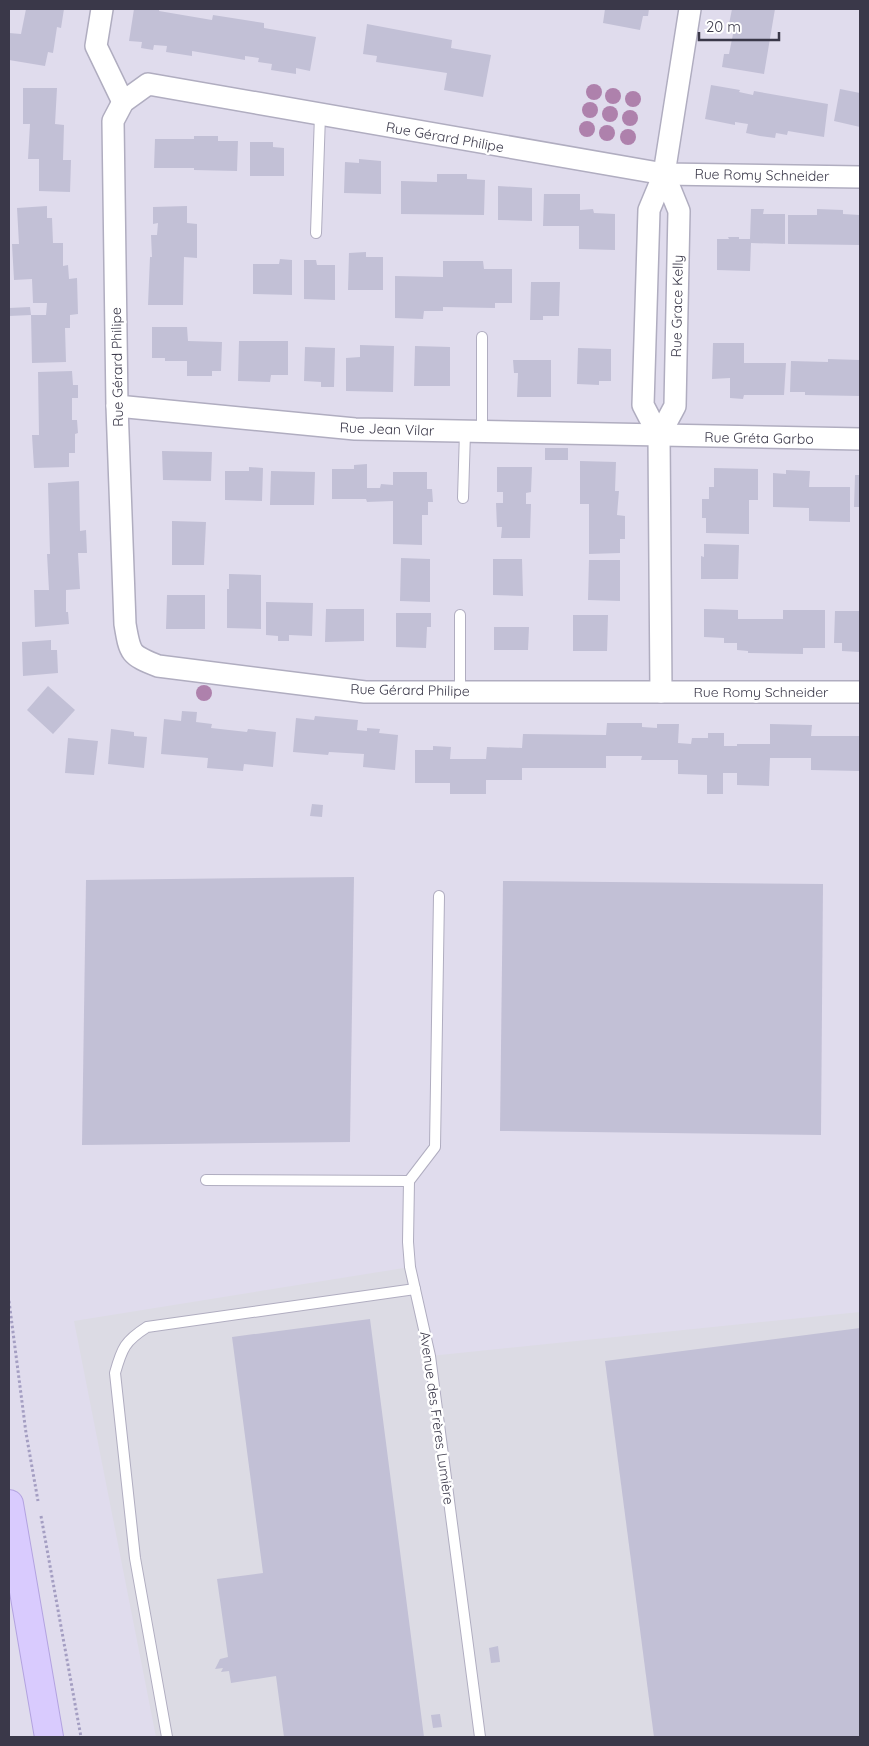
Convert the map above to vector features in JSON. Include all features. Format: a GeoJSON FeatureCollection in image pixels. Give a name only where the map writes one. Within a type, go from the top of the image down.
{"type":"FeatureCollection","features":[{"type":"Feature","properties":{"kind":"main road"},"geometry":{"type":"LineString","coordinates":[[9,1504],[50,1737]]}},
{"type":"Feature","properties":{"kind":"street"},"geometry":{"type":"LineString","coordinates":[[102,9],[96,46],[123,102]]}},
{"type":"Feature","properties":{"kind":"street","name":"Rue Grace Kelly"},"geometry":{"type":"LineString","coordinates":[[661,692],[659,436],[643,405],[649,210],[664,174],[690,9]]}},
{"type":"Feature","properties":{"kind":"street","name":"Rue Gérard Philipe"},"geometry":{"type":"LineString","coordinates":[[661,692],[365,692],[158,666],[136,658],[128,644],[125,624],[117,406],[113,121],[123,102],[148,84],[664,174]]}},
{"type":"Feature","properties":{"kind":"street","name":"Rue Grace Kelly"},"geometry":{"type":"LineString","coordinates":[[659,436],[675,406],[679,211],[664,174]]}},
{"type":"Feature","properties":{"kind":"street","name":"Rue Romy Schneider"},"geometry":{"type":"LineString","coordinates":[[664,174],[860,176]]}},
{"type":"Feature","properties":{"kind":"street","name":"Rue Jean Vilar"},"geometry":{"type":"LineString","coordinates":[[117,406],[354,429],[659,436]]}},
{"type":"Feature","properties":{"kind":"street","name":"Rue Gréta Garbo"},"geometry":{"type":"LineString","coordinates":[[659,436],[860,439]]}},
{"type":"Feature","properties":{"kind":"street","name":"Rue Romy Schneider"},"geometry":{"type":"LineString","coordinates":[[661,692],[860,692]]}},
{"type":"Feature","properties":{"kind":"lane"},"geometry":{"type":"LineString","coordinates":[[316,233],[320,115]]}},
{"type":"Feature","properties":{"kind":"lane"},"geometry":{"type":"LineString","coordinates":[[463,498],[473,432],[482,337]]}},
{"type":"Feature","properties":{"kind":"lane"},"geometry":{"type":"LineString","coordinates":[[460,615],[460,692]]}},
{"type":"Feature","properties":{"kind":"lane"},"geometry":{"type":"LineString","coordinates":[[206,1180],[409,1181],[435,1147],[439,896]]}},
{"type":"Feature","properties":{"kind":"lane","name":"Avenue des Frères Lumière"},"geometry":{"type":"LineString","coordinates":[[409,1181],[408,1242],[410,1267],[430,1356],[480,1737]]}},
{"type":"Feature","properties":{"kind":"lane"},"geometry":{"type":"LineString","coordinates":[[167,1737],[135,1558],[115,1373],[120,1353],[131,1337],[147,1327],[415,1290]]}},
{"type":"Feature","properties":{"kind":"path"},"geometry":{"type":"LineString","coordinates":[[9,1302],[26,1434],[39,1502]]}},
{"type":"Feature","properties":{"kind":"path"},"geometry":{"type":"LineString","coordinates":[[40,1512],[81,1737]]}},
{"type":"Feature","properties":{"kind":"shaded area"},"geometry":{"type":"Polygon","coordinates":[[[9,9],[860,9],[860,1737],[9,1737],[9,9]]]}},
{"type":"Feature","properties":{"kind":"shaded area"},"geometry":{"type":"Polygon","coordinates":[[[410,1267],[430,1356],[860,1312],[860,1737],[156,1737],[74,1321],[410,1267]]]}},
{"type":"Feature","properties":{"kind":"building"},"geometry":{"type":"Polygon","coordinates":[[[26,9],[64,9],[61,28],[57,27],[53,53],[48,52],[45,66],[9,60],[9,33],[21,34],[26,9]]]}},
{"type":"Feature","properties":{"kind":"building"},"geometry":{"type":"Polygon","coordinates":[[[134,9],[159,9],[159,11],[212,20],[213,15],[264,23],[264,28],[316,37],[310,71],[296,68],[296,74],[271,70],[272,64],[258,62],[259,58],[245,56],[245,60],[192,51],[192,56],[166,52],[167,46],[154,45],[153,50],[141,48],[142,42],[129,41],[134,9]]]}},
{"type":"Feature","properties":{"kind":"building"},"geometry":{"type":"Polygon","coordinates":[[[605,9],[649,9],[648,16],[643,16],[640,30],[603,23],[605,9]]]}},
{"type":"Feature","properties":{"kind":"building"},"geometry":{"type":"Polygon","coordinates":[[[732,9],[775,9],[764,74],[722,67],[724,54],[729,54],[734,29],[728,29],[732,9]]]}},
{"type":"Feature","properties":{"kind":"building"},"geometry":{"type":"Polygon","coordinates":[[[367,24],[452,40],[451,48],[491,55],[483,97],[444,90],[447,73],[376,62],[377,56],[363,54],[367,24]]]}},
{"type":"Feature","properties":{"kind":"building"},"geometry":{"type":"Polygon","coordinates":[[[711,85],[740,90],[739,92],[753,95],[754,91],[828,104],[824,137],[788,131],[787,135],[776,133],[775,138],[760,136],[746,133],[748,124],[735,122],[735,125],[705,119],[711,85]]]}},
{"type":"Feature","properties":{"kind":"building"},"geometry":{"type":"Polygon","coordinates":[[[23,88],[57,88],[55,124],[64,125],[63,160],[71,160],[70,192],[39,191],[39,159],[28,159],[30,124],[23,124],[23,88]]]}},
{"type":"Feature","properties":{"kind":"building"},"geometry":{"type":"Polygon","coordinates":[[[840,89],[860,93],[860,127],[834,121],[840,89]]]}},
{"type":"Feature","properties":{"kind":"building"},"geometry":{"type":"Polygon","coordinates":[[[194,136],[218,136],[218,141],[238,141],[237,171],[154,168],[155,139],[194,139],[194,136]]]}},
{"type":"Feature","properties":{"kind":"building"},"geometry":{"type":"Polygon","coordinates":[[[250,142],[273,142],[273,147],[284,148],[284,176],[250,176],[250,142]]]}},
{"type":"Feature","properties":{"kind":"building"},"geometry":{"type":"Polygon","coordinates":[[[359,159],[381,161],[381,194],[344,193],[345,162],[359,163],[359,159]]]}},
{"type":"Feature","properties":{"kind":"building"},"geometry":{"type":"Polygon","coordinates":[[[437,174],[467,174],[467,179],[485,180],[484,215],[401,214],[401,181],[437,182],[437,174]]]}},
{"type":"Feature","properties":{"kind":"building"},"geometry":{"type":"Polygon","coordinates":[[[498,186],[532,188],[532,221],[498,220],[498,186]]]}},
{"type":"Feature","properties":{"kind":"building"},"geometry":{"type":"Polygon","coordinates":[[[544,194],[580,194],[580,210],[593,209],[594,213],[615,214],[615,250],[579,249],[579,226],[543,226],[544,194]]]}},
{"type":"Feature","properties":{"kind":"building"},"geometry":{"type":"Polygon","coordinates":[[[47,206],[47,218],[52,218],[53,243],[63,243],[63,266],[68,265],[69,279],[77,278],[78,314],[70,315],[70,328],[65,328],[66,362],[32,363],[31,315],[46,315],[47,303],[33,303],[32,279],[14,280],[12,244],[19,244],[17,208],[47,206]]]}},
{"type":"Feature","properties":{"kind":"building"},"geometry":{"type":"Polygon","coordinates":[[[187,206],[187,223],[197,224],[197,258],[184,257],[183,305],[148,305],[150,257],[152,257],[151,235],[157,235],[158,223],[153,224],[153,207],[187,206]]]}},
{"type":"Feature","properties":{"kind":"building"},"geometry":{"type":"Polygon","coordinates":[[[751,209],[764,209],[763,214],[785,214],[785,244],[751,243],[750,271],[717,270],[717,239],[739,237],[739,239],[750,239],[751,209]]]}},
{"type":"Feature","properties":{"kind":"building"},"geometry":{"type":"Polygon","coordinates":[[[817,209],[843,210],[843,214],[860,215],[860,245],[788,244],[788,215],[817,215],[817,209]]]}},
{"type":"Feature","properties":{"kind":"building"},"geometry":{"type":"Polygon","coordinates":[[[366,252],[366,257],[383,257],[383,290],[348,290],[349,253],[366,252]]]}},
{"type":"Feature","properties":{"kind":"building"},"geometry":{"type":"Polygon","coordinates":[[[280,259],[292,260],[292,295],[253,294],[253,264],[279,264],[280,259]]]}},
{"type":"Feature","properties":{"kind":"building"},"geometry":{"type":"Polygon","coordinates":[[[304,260],[316,260],[317,265],[335,265],[335,300],[304,299],[304,260]]]}},
{"type":"Feature","properties":{"kind":"building"},"geometry":{"type":"Polygon","coordinates":[[[443,261],[483,261],[484,269],[512,269],[512,303],[495,303],[495,308],[443,307],[443,311],[424,311],[423,319],[395,318],[395,276],[443,277],[443,261]]]}},
{"type":"Feature","properties":{"kind":"building"},"geometry":{"type":"Polygon","coordinates":[[[531,282],[560,282],[559,316],[543,316],[543,320],[530,320],[531,282]]]}},
{"type":"Feature","properties":{"kind":"building"},"geometry":{"type":"Polygon","coordinates":[[[30,307],[31,315],[9,316],[9,308],[30,307]]]}},
{"type":"Feature","properties":{"kind":"building"},"geometry":{"type":"Polygon","coordinates":[[[152,327],[187,327],[188,341],[222,342],[221,371],[212,371],[212,376],[187,376],[187,361],[165,361],[165,358],[152,358],[152,327]]]}},
{"type":"Feature","properties":{"kind":"building"},"geometry":{"type":"Polygon","coordinates":[[[239,341],[288,341],[288,375],[271,375],[270,382],[238,381],[239,341]]]}},
{"type":"Feature","properties":{"kind":"building"},"geometry":{"type":"Polygon","coordinates":[[[713,343],[744,343],[744,363],[786,363],[784,395],[744,395],[743,399],[730,398],[730,378],[712,379],[713,343]]]}},
{"type":"Feature","properties":{"kind":"building"},"geometry":{"type":"Polygon","coordinates":[[[360,345],[394,346],[393,392],[346,391],[346,358],[360,357],[360,345]]]}},
{"type":"Feature","properties":{"kind":"building"},"geometry":{"type":"Polygon","coordinates":[[[415,346],[450,347],[450,386],[414,386],[415,346]]]}},
{"type":"Feature","properties":{"kind":"building"},"geometry":{"type":"Polygon","coordinates":[[[305,347],[335,348],[334,387],[321,387],[321,382],[304,381],[305,347]]]}},
{"type":"Feature","properties":{"kind":"building"},"geometry":{"type":"Polygon","coordinates":[[[578,348],[611,349],[611,381],[599,381],[599,385],[577,384],[578,348]]]}},
{"type":"Feature","properties":{"kind":"building"},"geometry":{"type":"Polygon","coordinates":[[[828,359],[860,360],[860,396],[805,395],[805,392],[790,392],[791,361],[828,362],[828,359]]]}},
{"type":"Feature","properties":{"kind":"building"},"geometry":{"type":"Polygon","coordinates":[[[513,360],[551,360],[551,397],[517,397],[518,373],[514,373],[513,360]]]}},
{"type":"Feature","properties":{"kind":"building"},"geometry":{"type":"Polygon","coordinates":[[[72,371],[73,385],[78,385],[78,398],[72,398],[72,420],[77,420],[78,433],[75,434],[75,453],[69,453],[69,467],[34,468],[32,435],[39,435],[38,372],[72,371]]]}},
{"type":"Feature","properties":{"kind":"building"},"geometry":{"type":"Polygon","coordinates":[[[545,448],[568,448],[568,460],[545,460],[545,448]]]}},
{"type":"Feature","properties":{"kind":"building"},"geometry":{"type":"Polygon","coordinates":[[[162,451],[212,452],[211,481],[163,480],[162,451]]]}},
{"type":"Feature","properties":{"kind":"building"},"geometry":{"type":"Polygon","coordinates":[[[580,461],[616,462],[615,491],[619,491],[617,515],[625,516],[625,539],[620,539],[620,553],[589,554],[589,504],[580,504],[580,461]]]}},
{"type":"Feature","properties":{"kind":"building"},"geometry":{"type":"Polygon","coordinates":[[[367,464],[367,488],[380,488],[381,484],[393,485],[393,472],[427,472],[427,489],[432,489],[433,502],[428,502],[428,515],[422,515],[422,545],[393,544],[393,501],[367,502],[366,499],[332,499],[332,469],[354,469],[354,465],[367,464]]]}},
{"type":"Feature","properties":{"kind":"building"},"geometry":{"type":"Polygon","coordinates":[[[249,467],[263,468],[262,501],[225,500],[225,471],[249,471],[249,467]]]}},
{"type":"Feature","properties":{"kind":"building"},"geometry":{"type":"Polygon","coordinates":[[[497,467],[532,467],[531,492],[526,493],[526,504],[531,504],[530,538],[501,538],[502,527],[497,527],[496,503],[503,503],[503,492],[497,492],[497,467]]]}},
{"type":"Feature","properties":{"kind":"building"},"geometry":{"type":"Polygon","coordinates":[[[714,468],[758,469],[758,500],[749,500],[749,534],[706,533],[706,518],[702,518],[702,499],[709,499],[709,487],[714,487],[714,468]]]}},
{"type":"Feature","properties":{"kind":"building"},"geometry":{"type":"Polygon","coordinates":[[[786,470],[810,471],[809,487],[850,487],[850,522],[809,521],[809,508],[773,507],[773,473],[786,474],[786,470]]]}},
{"type":"Feature","properties":{"kind":"building"},"geometry":{"type":"Polygon","coordinates":[[[271,471],[315,472],[314,505],[270,505],[271,471]]]}},
{"type":"Feature","properties":{"kind":"building"},"geometry":{"type":"Polygon","coordinates":[[[855,475],[860,475],[860,507],[854,507],[855,475]]]}},
{"type":"Feature","properties":{"kind":"building"},"geometry":{"type":"Polygon","coordinates":[[[79,481],[80,531],[86,530],[87,553],[78,553],[80,589],[66,590],[66,612],[68,612],[69,624],[35,627],[34,590],[49,590],[47,554],[50,554],[48,483],[79,481]]]}},
{"type":"Feature","properties":{"kind":"building"},"geometry":{"type":"Polygon","coordinates":[[[172,521],[206,522],[204,565],[172,565],[172,521]]]}},
{"type":"Feature","properties":{"kind":"building"},"geometry":{"type":"Polygon","coordinates":[[[704,544],[739,545],[738,579],[701,579],[701,556],[704,557],[704,544]]]}},
{"type":"Feature","properties":{"kind":"building"},"geometry":{"type":"Polygon","coordinates":[[[401,558],[430,559],[430,602],[400,601],[401,558]]]}},
{"type":"Feature","properties":{"kind":"building"},"geometry":{"type":"Polygon","coordinates":[[[493,559],[522,559],[523,596],[493,595],[493,559]]]}},
{"type":"Feature","properties":{"kind":"building"},"geometry":{"type":"Polygon","coordinates":[[[589,560],[620,560],[620,601],[588,600],[589,560]]]}},
{"type":"Feature","properties":{"kind":"building"},"geometry":{"type":"Polygon","coordinates":[[[229,574],[261,575],[261,629],[227,628],[229,574]]]}},
{"type":"Feature","properties":{"kind":"building"},"geometry":{"type":"Polygon","coordinates":[[[167,595],[205,595],[205,629],[166,629],[167,595]]]}},
{"type":"Feature","properties":{"kind":"building"},"geometry":{"type":"Polygon","coordinates":[[[266,602],[313,603],[312,636],[289,635],[289,641],[278,641],[278,636],[266,635],[266,602]]]}},
{"type":"Feature","properties":{"kind":"building"},"geometry":{"type":"Polygon","coordinates":[[[326,609],[364,609],[364,641],[325,642],[326,609]]]}},
{"type":"Feature","properties":{"kind":"building"},"geometry":{"type":"Polygon","coordinates":[[[704,609],[738,610],[738,619],[783,619],[783,610],[825,610],[825,648],[803,648],[803,654],[748,653],[748,651],[737,650],[737,643],[724,643],[724,638],[704,637],[704,609]]]}},
{"type":"Feature","properties":{"kind":"building"},"geometry":{"type":"Polygon","coordinates":[[[835,611],[860,611],[860,652],[842,651],[842,643],[834,643],[835,611]]]}},
{"type":"Feature","properties":{"kind":"building"},"geometry":{"type":"Polygon","coordinates":[[[396,613],[431,613],[431,627],[427,627],[426,648],[396,647],[396,613]]]}},
{"type":"Feature","properties":{"kind":"building"},"geometry":{"type":"Polygon","coordinates":[[[573,615],[608,615],[607,651],[573,651],[573,615]]]}},
{"type":"Feature","properties":{"kind":"building"},"geometry":{"type":"Polygon","coordinates":[[[494,627],[529,627],[528,650],[494,650],[494,627]]]}},
{"type":"Feature","properties":{"kind":"building"},"geometry":{"type":"Polygon","coordinates":[[[51,640],[51,650],[57,650],[58,673],[23,676],[22,642],[51,640]]]}},
{"type":"Feature","properties":{"kind":"building"},"geometry":{"type":"Polygon","coordinates":[[[48,686],[75,710],[53,734],[27,710],[48,686]]]}},
{"type":"Feature","properties":{"kind":"building"},"geometry":{"type":"Polygon","coordinates":[[[182,711],[197,712],[196,722],[212,724],[211,728],[247,732],[248,729],[276,732],[273,767],[244,764],[243,771],[207,768],[208,758],[161,754],[164,719],[181,721],[182,711]]]}},
{"type":"Feature","properties":{"kind":"building"},"geometry":{"type":"Polygon","coordinates":[[[315,716],[358,720],[357,730],[367,731],[367,728],[380,729],[379,733],[398,735],[395,770],[363,767],[364,754],[329,752],[328,755],[293,752],[296,718],[314,720],[315,716]]]}},
{"type":"Feature","properties":{"kind":"building"},"geometry":{"type":"Polygon","coordinates":[[[607,723],[642,723],[642,727],[657,728],[657,724],[679,724],[678,743],[691,744],[692,738],[708,738],[708,733],[724,733],[724,746],[770,744],[770,724],[812,725],[811,736],[860,736],[860,771],[811,770],[811,758],[770,758],[769,786],[737,785],[737,773],[723,773],[723,794],[707,794],[707,775],[678,774],[678,760],[641,760],[642,756],[606,756],[606,768],[522,768],[522,780],[486,780],[486,794],[450,794],[450,783],[415,783],[415,750],[433,750],[433,746],[451,747],[450,759],[486,759],[487,747],[522,748],[523,734],[606,735],[607,723]]]}},
{"type":"Feature","properties":{"kind":"building"},"geometry":{"type":"Polygon","coordinates":[[[111,729],[134,732],[134,736],[147,737],[144,768],[108,764],[111,729]]]}},
{"type":"Feature","properties":{"kind":"building"},"geometry":{"type":"Polygon","coordinates":[[[68,738],[98,741],[94,775],[65,773],[68,738]]]}},
{"type":"Feature","properties":{"kind":"building"},"geometry":{"type":"Polygon","coordinates":[[[312,804],[323,805],[322,817],[310,816],[312,804]]]}},
{"type":"Feature","properties":{"kind":"building"},"geometry":{"type":"Polygon","coordinates":[[[354,877],[350,1142],[82,1145],[86,880],[354,877]]]}},
{"type":"Feature","properties":{"kind":"building"},"geometry":{"type":"Polygon","coordinates":[[[503,881],[823,884],[821,1135],[500,1131],[503,881]]]}},
{"type":"Feature","properties":{"kind":"building"},"geometry":{"type":"Polygon","coordinates":[[[370,1319],[424,1737],[284,1737],[276,1676],[231,1683],[229,1671],[221,1672],[223,1668],[215,1669],[220,1659],[228,1657],[217,1579],[263,1573],[232,1337],[370,1319]]]}},
{"type":"Feature","properties":{"kind":"building"},"geometry":{"type":"Polygon","coordinates":[[[860,1328],[860,1737],[654,1737],[605,1361],[860,1328]]]}},
{"type":"Feature","properties":{"kind":"building"},"geometry":{"type":"Polygon","coordinates":[[[498,1646],[500,1662],[491,1663],[489,1648],[498,1646]]]}},
{"type":"Feature","properties":{"kind":"building"},"geometry":{"type":"Polygon","coordinates":[[[440,1714],[442,1727],[433,1728],[431,1715],[440,1714]]]}}]}
